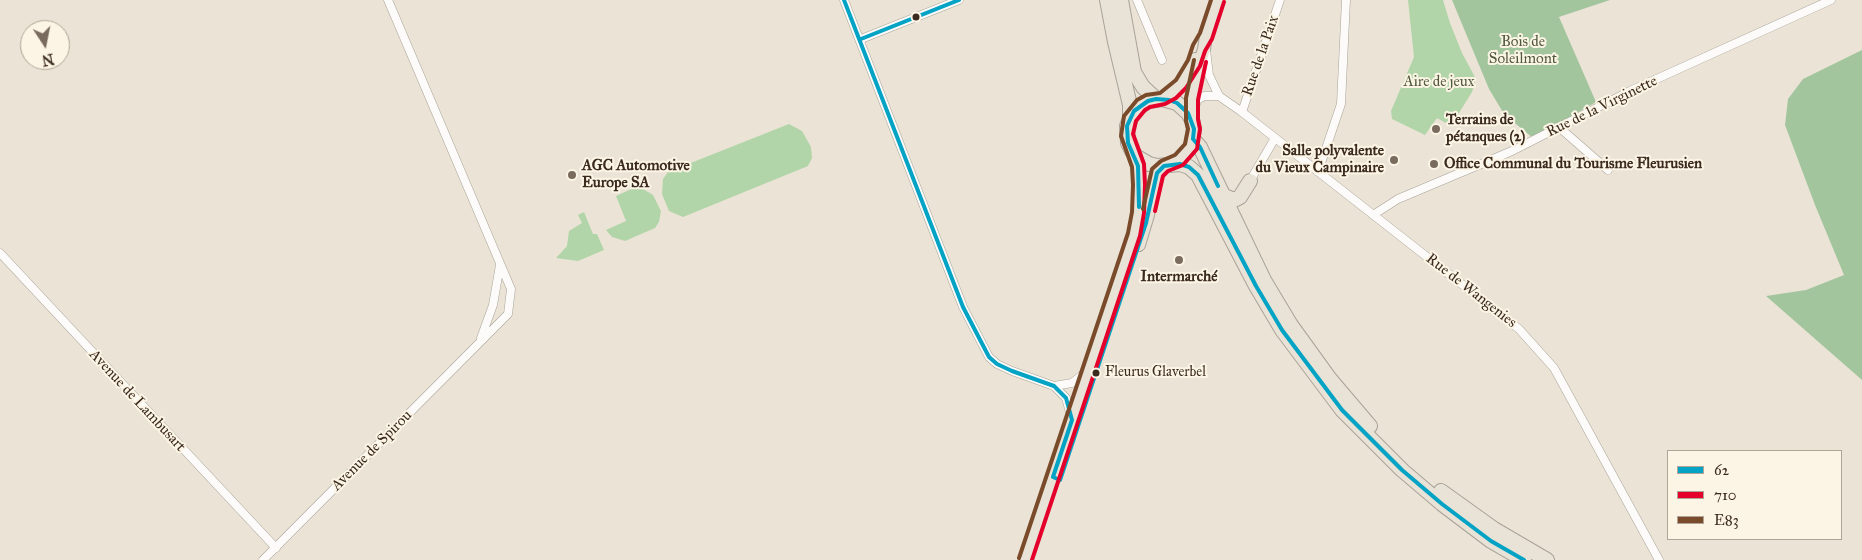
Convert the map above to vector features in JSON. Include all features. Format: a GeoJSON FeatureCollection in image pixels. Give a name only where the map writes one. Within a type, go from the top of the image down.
{"type":"FeatureCollection","features":[{"type":"Feature","properties":{"kind":"highway"},"geometry":{"type":"LineString","coordinates":[[1107,0],[1130,105],[1127,135],[1132,151],[1137,157],[1150,164],[1189,167],[1198,176],[1256,286],[1282,330],[1342,410],[1402,470],[1442,504],[1491,541],[1524,560]]}},
{"type":"Feature","properties":{"kind":"highway"},"geometry":{"type":"LineString","coordinates":[[1122,0],[1134,72],[1144,87],[1159,99],[1177,103],[1188,113],[1192,120],[1193,139],[1186,154],[1167,165]]}},
{"type":"Feature","properties":{"kind":"highway"},"geometry":{"type":"LineString","coordinates":[[1130,118],[1140,105],[1159,99]]}},
{"type":"Feature","properties":{"kind":"highway"},"geometry":{"type":"LineString","coordinates":[[1193,139],[1200,147],[1264,280],[1291,325],[1330,379],[1369,426],[1447,496],[1494,529],[1547,560]]}},
{"type":"Feature","properties":{"kind":"highway"},"geometry":{"type":"LineString","coordinates":[[1222,195],[1234,200],[1240,197],[1250,181]]}},
{"type":"Feature","properties":{"kind":"main road"},"geometry":{"type":"LineString","coordinates":[[1192,120],[1194,81],[1218,0]]}},
{"type":"Feature","properties":{"kind":"main road"},"geometry":{"type":"LineString","coordinates":[[1159,99],[1172,93],[1181,84],[1194,63],[1199,48],[1206,36]]}},
{"type":"Feature","properties":{"kind":"main road"},"geometry":{"type":"LineString","coordinates":[[1056,478],[1072,420],[1129,252],[1137,221],[1139,178],[1138,166],[1132,151]]}},
{"type":"Feature","properties":{"kind":"main road"},"geometry":{"type":"LineString","coordinates":[[1025,560],[1034,544],[1144,230],[1155,178],[1157,173],[1167,165]]}},
{"type":"Feature","properties":{"kind":"main road"},"geometry":{"type":"LineString","coordinates":[[1032,560],[1034,544]]}},
{"type":"Feature","properties":{"kind":"street","name":"Avenue de Spirou"},"geometry":{"type":"LineString","coordinates":[[264,560],[508,314],[511,289],[388,0]]}},
{"type":"Feature","properties":{"kind":"street"},"geometry":{"type":"LineString","coordinates":[[844,0],[963,307],[990,357],[997,364],[1012,371],[1054,386],[1066,398],[1072,420]]}},
{"type":"Feature","properties":{"kind":"street"},"geometry":{"type":"LineString","coordinates":[[860,39],[959,0]]}},
{"type":"Feature","properties":{"kind":"street"},"geometry":{"type":"LineString","coordinates":[[1137,0],[1162,60]]}},
{"type":"Feature","properties":{"kind":"street","name":"Rue de la Paix"},"geometry":{"type":"LineString","coordinates":[[1242,112],[1280,0]]}},
{"type":"Feature","properties":{"kind":"street"},"geometry":{"type":"LineString","coordinates":[[1318,172],[1341,104],[1346,0]]}},
{"type":"Feature","properties":{"kind":"street","name":"Rue de la Virginette"},"geometry":{"type":"LineString","coordinates":[[1373,216],[1398,199],[1506,154],[1630,91],[1831,0]]}},
{"type":"Feature","properties":{"kind":"street"},"geometry":{"type":"LineString","coordinates":[[1192,120],[1198,100],[1204,96],[1219,96],[1209,75],[1206,50],[1204,49]]}},
{"type":"Feature","properties":{"kind":"street","name":"Rue de Wangenies"},"geometry":{"type":"LineString","coordinates":[[1219,96],[1519,329],[1554,368],[1651,548],[1654,560]]}},
{"type":"Feature","properties":{"kind":"street"},"geometry":{"type":"LineString","coordinates":[[1560,128],[1608,170]]}},
{"type":"Feature","properties":{"kind":"street"},"geometry":{"type":"LineString","coordinates":[[1250,181],[1275,138]]}},
{"type":"Feature","properties":{"kind":"street","name":"Avenue de Lambusart"},"geometry":{"type":"LineString","coordinates":[[0,253],[276,548]]}},
{"type":"Feature","properties":{"kind":"street","name":"Avenue de Spirou"},"geometry":{"type":"LineString","coordinates":[[480,341],[494,305],[500,263]]}},
{"type":"Feature","properties":{"kind":"street"},"geometry":{"type":"LineString","coordinates":[[1054,386],[1072,383],[1080,378],[1090,365]]}},
{"type":"Feature","properties":{"kind":"green space","name":"Aire de jeux"},"geometry":{"type":"Polygon","coordinates":[[[1408,0],[1443,0],[1462,53],[1476,79],[1472,92],[1451,126],[1437,118],[1425,135],[1392,119],[1391,111],[1414,57],[1408,0]]]}},
{"type":"Feature","properties":{"kind":"green space","name":"Bois de Soleilmont"},"geometry":{"type":"Polygon","coordinates":[[[1452,0],[1610,0],[1559,17],[1596,102],[1533,138],[1504,114],[1489,89],[1452,0]]]}},
{"type":"Feature","properties":{"kind":"green space"},"geometry":{"type":"Polygon","coordinates":[[[1862,50],[1862,380],[1766,296],[1806,290],[1844,275],[1785,125],[1788,99],[1803,79],[1862,50]]]}},
{"type":"Feature","properties":{"kind":"green space"},"geometry":{"type":"Polygon","coordinates":[[[789,124],[802,131],[811,147],[812,158],[808,166],[683,217],[669,211],[662,194],[663,179],[668,172],[789,124]]]}},
{"type":"Feature","properties":{"kind":"green space"},"geometry":{"type":"Polygon","coordinates":[[[638,186],[653,195],[661,211],[659,222],[655,228],[625,241],[612,237],[606,230],[626,221],[616,196],[638,186]]]}},
{"type":"Feature","properties":{"kind":"green space"},"geometry":{"type":"Polygon","coordinates":[[[584,212],[593,234],[597,234],[604,250],[578,261],[556,258],[567,246],[569,231],[582,223],[578,215],[584,212]]]}},
{"type":"Feature","properties":{"kind":"transit line","name":"62"},"geometry":{"type":"LineString","coordinates":[[844,0],[963,307],[989,357],[997,364],[1012,371],[1054,386],[1066,398],[1072,420],[1053,477],[1060,480],[1146,223],[1157,173],[1164,166],[1180,164],[1189,167],[1198,175],[1256,286],[1282,330],[1342,410],[1402,470],[1442,504],[1491,541],[1524,560]]}},
{"type":"Feature","properties":{"kind":"transit line","name":"62"},"geometry":{"type":"LineString","coordinates":[[861,39],[959,0]]}},
{"type":"Feature","properties":{"kind":"transit line","name":"E83"},"geometry":{"type":"LineString","coordinates":[[1019,558],[1128,233],[1132,212],[1133,185],[1132,167],[1121,136],[1124,116],[1137,100],[1146,95],[1160,93],[1176,80],[1188,60],[1193,45],[1200,33],[1211,0]]}},
{"type":"Feature","properties":{"kind":"transit line","name":"710"},"geometry":{"type":"LineString","coordinates":[[1032,560],[1140,236],[1144,213],[1145,185],[1144,164],[1133,134],[1136,121],[1145,110],[1165,104],[1176,98],[1186,88],[1200,66],[1205,51],[1212,39],[1224,2]]}},
{"type":"Feature","properties":{"kind":"transit line","name":"E83"},"geometry":{"type":"LineString","coordinates":[[1143,209],[1152,169],[1161,161],[1175,155],[1185,144],[1188,129],[1186,98],[1194,60]]}},
{"type":"Feature","properties":{"kind":"transit line","name":"710"},"geometry":{"type":"LineString","coordinates":[[1155,211],[1163,176],[1168,171],[1183,165],[1197,149],[1200,129],[1198,100],[1206,62]]}},
{"type":"Feature","properties":{"kind":"transit line","name":"62"},"geometry":{"type":"LineString","coordinates":[[1139,207],[1138,166],[1128,143],[1127,126],[1134,111],[1148,101],[1156,99],[1169,100],[1177,103],[1188,113],[1194,129],[1193,139],[1200,147],[1218,186]]}},
{"type":"Feature","properties":{"kind":"place","name":"Terrains de pétanques (2)"},"geometry":{"type":"Point","coordinates":[1436,129]}},
{"type":"Feature","properties":{"kind":"place","name":"Salle polyvalente du Vieux Campinaire"},"geometry":{"type":"Point","coordinates":[1394,160]}},
{"type":"Feature","properties":{"kind":"place","name":"Office Communal du Tourisme Fleurusien"},"geometry":{"type":"Point","coordinates":[1434,164]}},
{"type":"Feature","properties":{"kind":"place","name":"AGC Automotive Europe SA"},"geometry":{"type":"Point","coordinates":[572,175]}},
{"type":"Feature","properties":{"kind":"place","name":"Intermarché"},"geometry":{"type":"Point","coordinates":[1179,260]}},
{"type":"Feature","properties":{"kind":"place","name":"Fleurus Glaverbel"},"geometry":{"type":"Point","coordinates":[1096,373]}}]}
